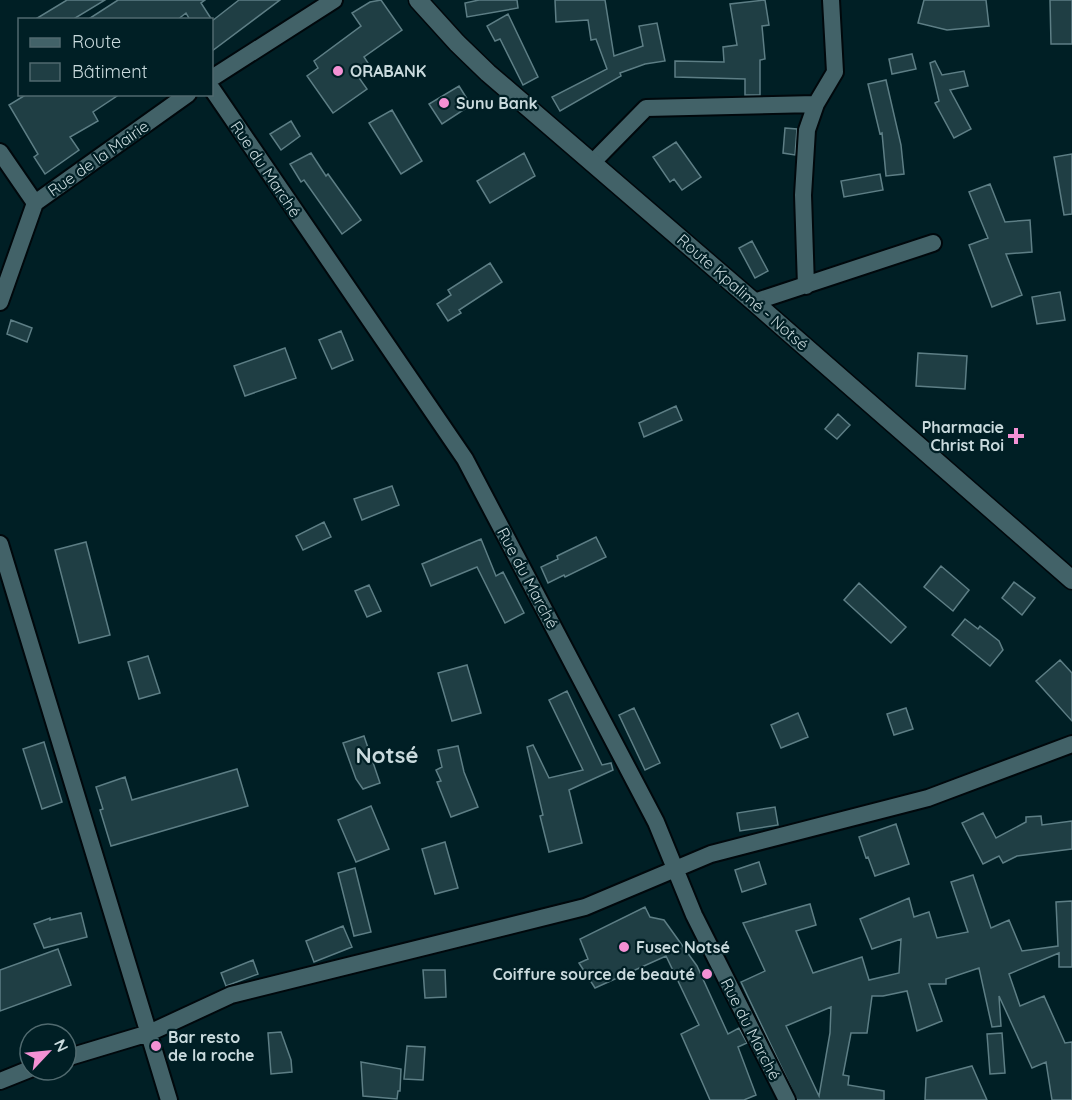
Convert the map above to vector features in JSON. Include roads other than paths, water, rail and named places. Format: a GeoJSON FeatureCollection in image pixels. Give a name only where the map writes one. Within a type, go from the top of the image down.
{"type":"FeatureCollection","features":[{"type":"Feature","properties":{"kind":"main road","name":"Route Kpalimé - Notsé"},"geometry":{"type":"LineString","coordinates":[[418,0],[488,74],[593,162],[1072,580]]}},
{"type":"Feature","properties":{"kind":"street"},"geometry":{"type":"LineString","coordinates":[[213,77],[334,0]]}},
{"type":"Feature","properties":{"kind":"street"},"geometry":{"type":"LineString","coordinates":[[806,286],[803,195],[807,130],[816,104],[835,72],[831,0]]}},
{"type":"Feature","properties":{"kind":"street","name":"Rue du Marché"},"geometry":{"type":"LineString","coordinates":[[213,90],[465,459],[651,812],[694,915],[787,1100]]}},
{"type":"Feature","properties":{"kind":"street","name":"Rue de la Mairie"},"geometry":{"type":"LineString","coordinates":[[0,302],[35,203],[185,96]]}},
{"type":"Feature","properties":{"kind":"street"},"geometry":{"type":"LineString","coordinates":[[593,162],[646,108],[816,104]]}},
{"type":"Feature","properties":{"kind":"street"},"geometry":{"type":"LineString","coordinates":[[0,152],[35,203]]}},
{"type":"Feature","properties":{"kind":"street"},"geometry":{"type":"LineString","coordinates":[[754,302],[933,243]]}},
{"type":"Feature","properties":{"kind":"street"},"geometry":{"type":"LineString","coordinates":[[0,544],[169,1100]]}},
{"type":"Feature","properties":{"kind":"street"},"geometry":{"type":"LineString","coordinates":[[78,1054],[149,1033],[231,995],[585,907],[711,854],[928,798],[1072,744]]}},
{"type":"Feature","properties":{"kind":"street"},"geometry":{"type":"LineString","coordinates":[[0,1081],[18,1074]]}},
{"type":"Feature","properties":{"kind":"place","name":"ORABANK"},"geometry":{"type":"Point","coordinates":[338,71]}},
{"type":"Feature","properties":{"kind":"place","name":"Sunu Bank"},"geometry":{"type":"Point","coordinates":[444,103]}},
{"type":"Feature","properties":{"kind":"place","name":"Pharmacie Christ Roi"},"geometry":{"type":"Point","coordinates":[1016,436]}},
{"type":"Feature","properties":{"kind":"place","name":"Fusec Notsé"},"geometry":{"type":"Point","coordinates":[624,947]}},
{"type":"Feature","properties":{"kind":"place","name":"Coiffure source de beauté"},"geometry":{"type":"Point","coordinates":[707,974]}},
{"type":"Feature","properties":{"kind":"place","name":"Bar resto de la roche"},"geometry":{"type":"Point","coordinates":[156,1046]}},
{"type":"Feature","properties":{"kind":"district","name":"Notsé"},"geometry":{"type":"Point","coordinates":[387,755]}}]}
